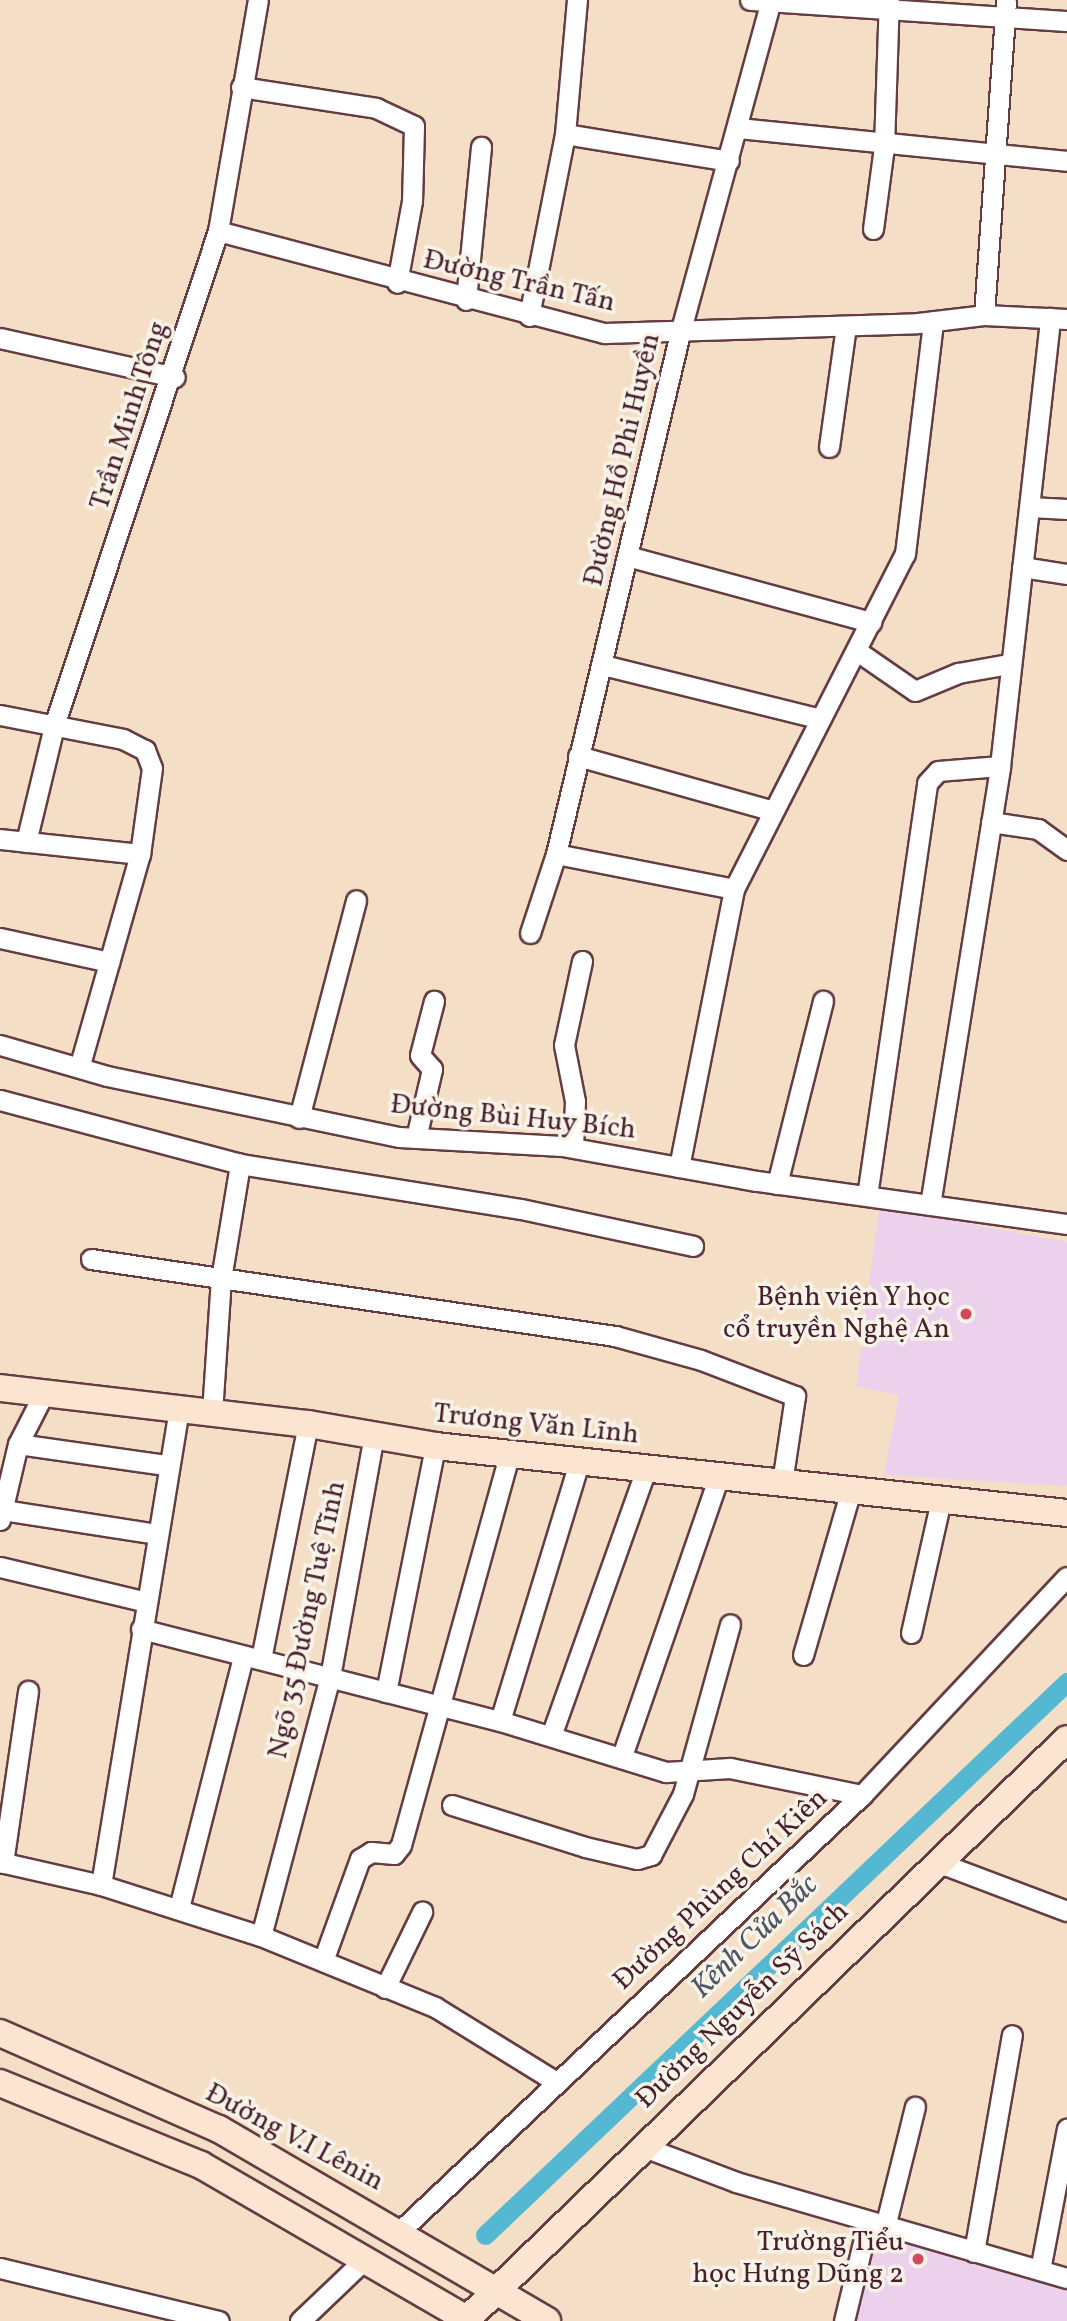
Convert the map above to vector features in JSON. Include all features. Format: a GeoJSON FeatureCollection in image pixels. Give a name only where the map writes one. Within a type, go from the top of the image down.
{"type":"FeatureCollection","features":[{"type":"Feature","properties":{"kind":"main road","name":"Trương Văn Lĩnh"},"geometry":{"type":"LineString","coordinates":[[0,1388],[308,1424],[435,1446],[1067,1513]]}},
{"type":"Feature","properties":{"kind":"main road","name":"Đường Nguyễn Sỹ Sách"},"geometry":{"type":"LineString","coordinates":[[468,2320],[1067,1738]]}},
{"type":"Feature","properties":{"kind":"main road","name":"Đường V.I Lênin"},"geometry":{"type":"LineString","coordinates":[[0,2033],[219,2129],[499,2288],[547,2321]]}},
{"type":"Feature","properties":{"kind":"main road"},"geometry":{"type":"LineString","coordinates":[[0,2083],[201,2165],[468,2320]]}},
{"type":"Feature","properties":{"kind":"street","name":"Trần Minh Tông"},"geometry":{"type":"LineString","coordinates":[[26,842],[54,726],[175,377],[218,231],[258,0]]}},
{"type":"Feature","properties":{"kind":"street"},"geometry":{"type":"LineString","coordinates":[[529,316],[565,134],[576,0]]}},
{"type":"Feature","properties":{"kind":"street"},"geometry":{"type":"LineString","coordinates":[[750,0],[1005,6],[1067,21]]}},
{"type":"Feature","properties":{"kind":"street","name":"Đường Hồ Phi Huyền"},"geometry":{"type":"LineString","coordinates":[[530,933],[556,854],[578,756],[631,557],[680,333],[771,1]]}},
{"type":"Feature","properties":{"kind":"street"},"geometry":{"type":"LineString","coordinates":[[873,229],[884,147],[889,3]]}},
{"type":"Feature","properties":{"kind":"street"},"geometry":{"type":"LineString","coordinates":[[984,315],[999,156],[1005,6]]}},
{"type":"Feature","properties":{"kind":"street"},"geometry":{"type":"LineString","coordinates":[[241,87],[376,108],[414,125],[411,201],[397,283]]}},
{"type":"Feature","properties":{"kind":"street"},"geometry":{"type":"LineString","coordinates":[[738,128],[884,147],[1067,161]]}},
{"type":"Feature","properties":{"kind":"street"},"geometry":{"type":"LineString","coordinates":[[565,134],[729,160]]}},
{"type":"Feature","properties":{"kind":"street"},"geometry":{"type":"LineString","coordinates":[[466,300],[481,147]]}},
{"type":"Feature","properties":{"kind":"street","name":"Đường Trần Tấn"},"geometry":{"type":"LineString","coordinates":[[218,231],[397,283],[605,333],[680,333],[846,326],[984,315],[1058,319]]}},
{"type":"Feature","properties":{"kind":"street"},"geometry":{"type":"LineString","coordinates":[[930,1205],[1000,766],[1009,664],[1058,319]]}},
{"type":"Feature","properties":{"kind":"street"},"geometry":{"type":"LineString","coordinates":[[679,1167],[734,889],[770,810],[817,718],[857,651],[908,542],[933,321]]}},
{"type":"Feature","properties":{"kind":"street"},"geometry":{"type":"LineString","coordinates":[[829,447],[846,326]]}},
{"type":"Feature","properties":{"kind":"street"},"geometry":{"type":"LineString","coordinates":[[0,338],[175,377]]}},
{"type":"Feature","properties":{"kind":"street"},"geometry":{"type":"LineString","coordinates":[[1030,507],[1067,509]]}},
{"type":"Feature","properties":{"kind":"street"},"geometry":{"type":"LineString","coordinates":[[631,557],[871,622]]}},
{"type":"Feature","properties":{"kind":"street"},"geometry":{"type":"LineString","coordinates":[[1022,567],[1067,574]]}},
{"type":"Feature","properties":{"kind":"street"},"geometry":{"type":"LineString","coordinates":[[857,651],[915,691],[958,673],[1009,664]]}},
{"type":"Feature","properties":{"kind":"street"},"geometry":{"type":"LineString","coordinates":[[603,665],[817,718]]}},
{"type":"Feature","properties":{"kind":"street"},"geometry":{"type":"LineString","coordinates":[[0,715],[145,750],[152,768],[140,854],[80,1065]]}},
{"type":"Feature","properties":{"kind":"street"},"geometry":{"type":"LineString","coordinates":[[578,756],[770,810]]}},
{"type":"Feature","properties":{"kind":"street"},"geometry":{"type":"LineString","coordinates":[[867,1196],[927,783],[938,771],[1000,766]]}},
{"type":"Feature","properties":{"kind":"street"},"geometry":{"type":"LineString","coordinates":[[991,822],[1038,829],[1067,850]]}},
{"type":"Feature","properties":{"kind":"street"},"geometry":{"type":"LineString","coordinates":[[0,840],[140,854]]}},
{"type":"Feature","properties":{"kind":"street"},"geometry":{"type":"LineString","coordinates":[[556,854],[734,889]]}},
{"type":"Feature","properties":{"kind":"street"},"geometry":{"type":"LineString","coordinates":[[299,1118],[356,900]]}},
{"type":"Feature","properties":{"kind":"street"},"geometry":{"type":"LineString","coordinates":[[0,938],[109,962]]}},
{"type":"Feature","properties":{"kind":"street"},"geometry":{"type":"LineString","coordinates":[[573,1147],[575,1101],[564,1045],[582,961]]}},
{"type":"Feature","properties":{"kind":"street"},"geometry":{"type":"LineString","coordinates":[[416,1138],[432,1069],[420,1055],[434,1000]]}},
{"type":"Feature","properties":{"kind":"street"},"geometry":{"type":"LineString","coordinates":[[777,1184],[823,1001]]}},
{"type":"Feature","properties":{"kind":"street","name":"Đường Bùi Huy Bích"},"geometry":{"type":"LineString","coordinates":[[0,1045],[299,1118],[416,1138],[573,1147],[777,1184],[1067,1224]]}},
{"type":"Feature","properties":{"kind":"street"},"geometry":{"type":"LineString","coordinates":[[0,1100],[240,1164],[522,1209],[693,1246]]}},
{"type":"Feature","properties":{"kind":"street"},"geometry":{"type":"LineString","coordinates":[[212,1413],[221,1279],[240,1164]]}},
{"type":"Feature","properties":{"kind":"street"},"geometry":{"type":"LineString","coordinates":[[91,1259],[615,1336],[735,1372],[794,1396],[782,1483]]}},
{"type":"Feature","properties":{"kind":"street"},"geometry":{"type":"LineString","coordinates":[[44,1393],[18,1444],[1,1515],[156,1534]]}},
{"type":"Feature","properties":{"kind":"street"},"geometry":{"type":"LineString","coordinates":[[101,1885],[147,1602],[166,1465],[179,1411]]}},
{"type":"Feature","properties":{"kind":"street"},"geometry":{"type":"LineString","coordinates":[[179,1909],[252,1658],[308,1424]]}},
{"type":"Feature","properties":{"kind":"street","name":"Ngõ 35 Đường Tuệ Tĩnh"},"geometry":{"type":"LineString","coordinates":[[261,1936],[330,1676],[374,1435]]}},
{"type":"Feature","properties":{"kind":"street"},"geometry":{"type":"LineString","coordinates":[[18,1444],[166,1465]]}},
{"type":"Feature","properties":{"kind":"street"},"geometry":{"type":"LineString","coordinates":[[386,1692],[435,1446]]}},
{"type":"Feature","properties":{"kind":"street"},"geometry":{"type":"LineString","coordinates":[[323,1961],[360,1859],[371,1852],[394,1854],[401,1845],[510,1452]]}},
{"type":"Feature","properties":{"kind":"street"},"geometry":{"type":"LineString","coordinates":[[500,1721],[579,1462]]}},
{"type":"Feature","properties":{"kind":"street"},"geometry":{"type":"LineString","coordinates":[[551,1736],[646,1469]]}},
{"type":"Feature","properties":{"kind":"street"},"geometry":{"type":"LineString","coordinates":[[622,1756],[719,1476]]}},
{"type":"Feature","properties":{"kind":"street"},"geometry":{"type":"LineString","coordinates":[[803,1655],[851,1490]]}},
{"type":"Feature","properties":{"kind":"street"},"geometry":{"type":"LineString","coordinates":[[911,1633],[941,1500]]}},
{"type":"Feature","properties":{"kind":"street"},"geometry":{"type":"LineString","coordinates":[[0,1566],[147,1602]]}},
{"type":"Feature","properties":{"kind":"street","name":"Đường Phùng Chí Kiên"},"geometry":{"type":"LineString","coordinates":[[400,2231],[553,2080],[862,1795],[1067,1577]]}},
{"type":"Feature","properties":{"kind":"street"},"geometry":{"type":"LineString","coordinates":[[452,1805],[636,1859],[651,1855],[659,1843],[690,1768],[730,1624]]}},
{"type":"Feature","properties":{"kind":"street"},"geometry":{"type":"LineString","coordinates":[[141,1629],[500,1721],[622,1756],[666,1772],[690,1768],[730,1768],[862,1795]]}},
{"type":"Feature","properties":{"kind":"street"},"geometry":{"type":"LineString","coordinates":[[28,1691],[1,1862],[101,1885],[261,1936],[472,2027],[553,2080]]}},
{"type":"Feature","properties":{"kind":"street"},"geometry":{"type":"LineString","coordinates":[[937,1862],[1067,1911]]}},
{"type":"Feature","properties":{"kind":"street"},"geometry":{"type":"LineString","coordinates":[[385,1988],[422,1912]]}},
{"type":"Feature","properties":{"kind":"street"},"geometry":{"type":"LineString","coordinates":[[974,2252],[1012,2035]]}},
{"type":"Feature","properties":{"kind":"street"},"geometry":{"type":"LineString","coordinates":[[844,2321],[915,2108]]}},
{"type":"Feature","properties":{"kind":"street"},"geometry":{"type":"LineString","coordinates":[[1040,2270],[1067,2129]]}},
{"type":"Feature","properties":{"kind":"street"},"geometry":{"type":"LineString","coordinates":[[644,2147],[876,2225],[1067,2278]]}},
{"type":"Feature","properties":{"kind":"street"},"geometry":{"type":"LineString","coordinates":[[300,2321],[365,2259]]}},
{"type":"Feature","properties":{"kind":"street"},"geometry":{"type":"LineString","coordinates":[[0,2268],[219,2321]]}},
{"type":"Feature","properties":{"kind":"shaded area","name":"Bệnh viện Y học cổ truyền Nghệ An"},"geometry":{"type":"Polygon","coordinates":[[[879,1207],[1067,1242],[1067,1486],[884,1475],[899,1395],[856,1386],[879,1207]]]}},
{"type":"Feature","properties":{"kind":"shaded area","name":"Trường Tiểu học Hưng Dũng 2"},"geometry":{"type":"Polygon","coordinates":[[[872,2232],[1067,2286],[1067,2321],[850,2321],[872,2232]]]}},
{"type":"Feature","properties":{"kind":"waterway","name":"Kênh Cửa Bắc"},"geometry":{"type":"LineString","coordinates":[[485,2235],[1067,1682]]}},
{"type":"Feature","properties":{"kind":"place","name":"Bệnh viện Y học cổ truyền Nghệ An"},"geometry":{"type":"Point","coordinates":[966,1314]}},
{"type":"Feature","properties":{"kind":"place","name":"Trường Tiểu học Hưng Dũng 2"},"geometry":{"type":"Point","coordinates":[918,2259]}}]}
